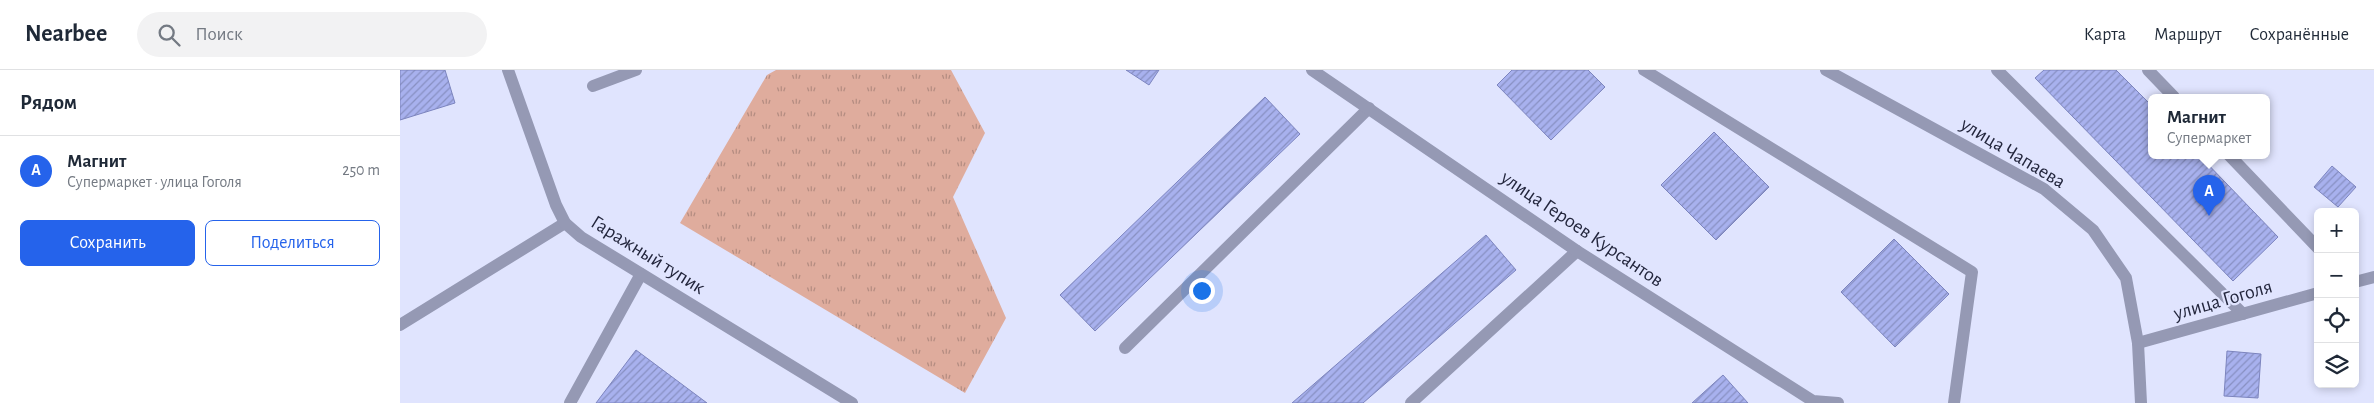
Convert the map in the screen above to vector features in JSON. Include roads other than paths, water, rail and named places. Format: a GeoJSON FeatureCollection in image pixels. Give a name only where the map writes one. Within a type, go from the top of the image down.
{"type":"FeatureCollection","features":[{"type":"Feature","properties":{"kind":"street","name":"Гаражный тупик"},"geometry":{"type":"LineString","coordinates":[[508,70],[556,205],[565,223],[581,237],[852,403]]}},
{"type":"Feature","properties":{"kind":"street"},"geometry":{"type":"LineString","coordinates":[[594,86],[636,70]]}},
{"type":"Feature","properties":{"kind":"street","name":"улица Героев Курсантов"},"geometry":{"type":"LineString","coordinates":[[1312,70],[1577,252],[1812,402],[1838,403]]}},
{"type":"Feature","properties":{"kind":"street"},"geometry":{"type":"LineString","coordinates":[[1644,70],[1972,272],[1954,403]]}},
{"type":"Feature","properties":{"kind":"street","name":"улица Чапаева"},"geometry":{"type":"LineString","coordinates":[[1826,70],[2044,189],[2093,230],[2126,278],[2138,344],[2141,403]]}},
{"type":"Feature","properties":{"kind":"street"},"geometry":{"type":"LineString","coordinates":[[1997,70],[2243,314]]}},
{"type":"Feature","properties":{"kind":"street"},"geometry":{"type":"LineString","coordinates":[[2148,70],[2171,94]]}},
{"type":"Feature","properties":{"kind":"street"},"geometry":{"type":"LineString","coordinates":[[1126,348],[1369,108]]}},
{"type":"Feature","properties":{"kind":"street"},"geometry":{"type":"LineString","coordinates":[[2233,159],[2314,244]]}},
{"type":"Feature","properties":{"kind":"street"},"geometry":{"type":"LineString","coordinates":[[400,325],[565,223]]}},
{"type":"Feature","properties":{"kind":"street"},"geometry":{"type":"LineString","coordinates":[[1411,403],[1577,252]]}},
{"type":"Feature","properties":{"kind":"street"},"geometry":{"type":"LineString","coordinates":[[570,403],[641,274]]}},
{"type":"Feature","properties":{"kind":"street"},"geometry":{"type":"LineString","coordinates":[[2359,281],[2374,277]]}},
{"type":"Feature","properties":{"kind":"street","name":"улица Гоголя"},"geometry":{"type":"LineString","coordinates":[[2138,344],[2314,294]]}},
{"type":"Feature","properties":{"kind":"place","name":"Магнит"},"geometry":{"type":"Point","coordinates":[2209,216]}}]}
